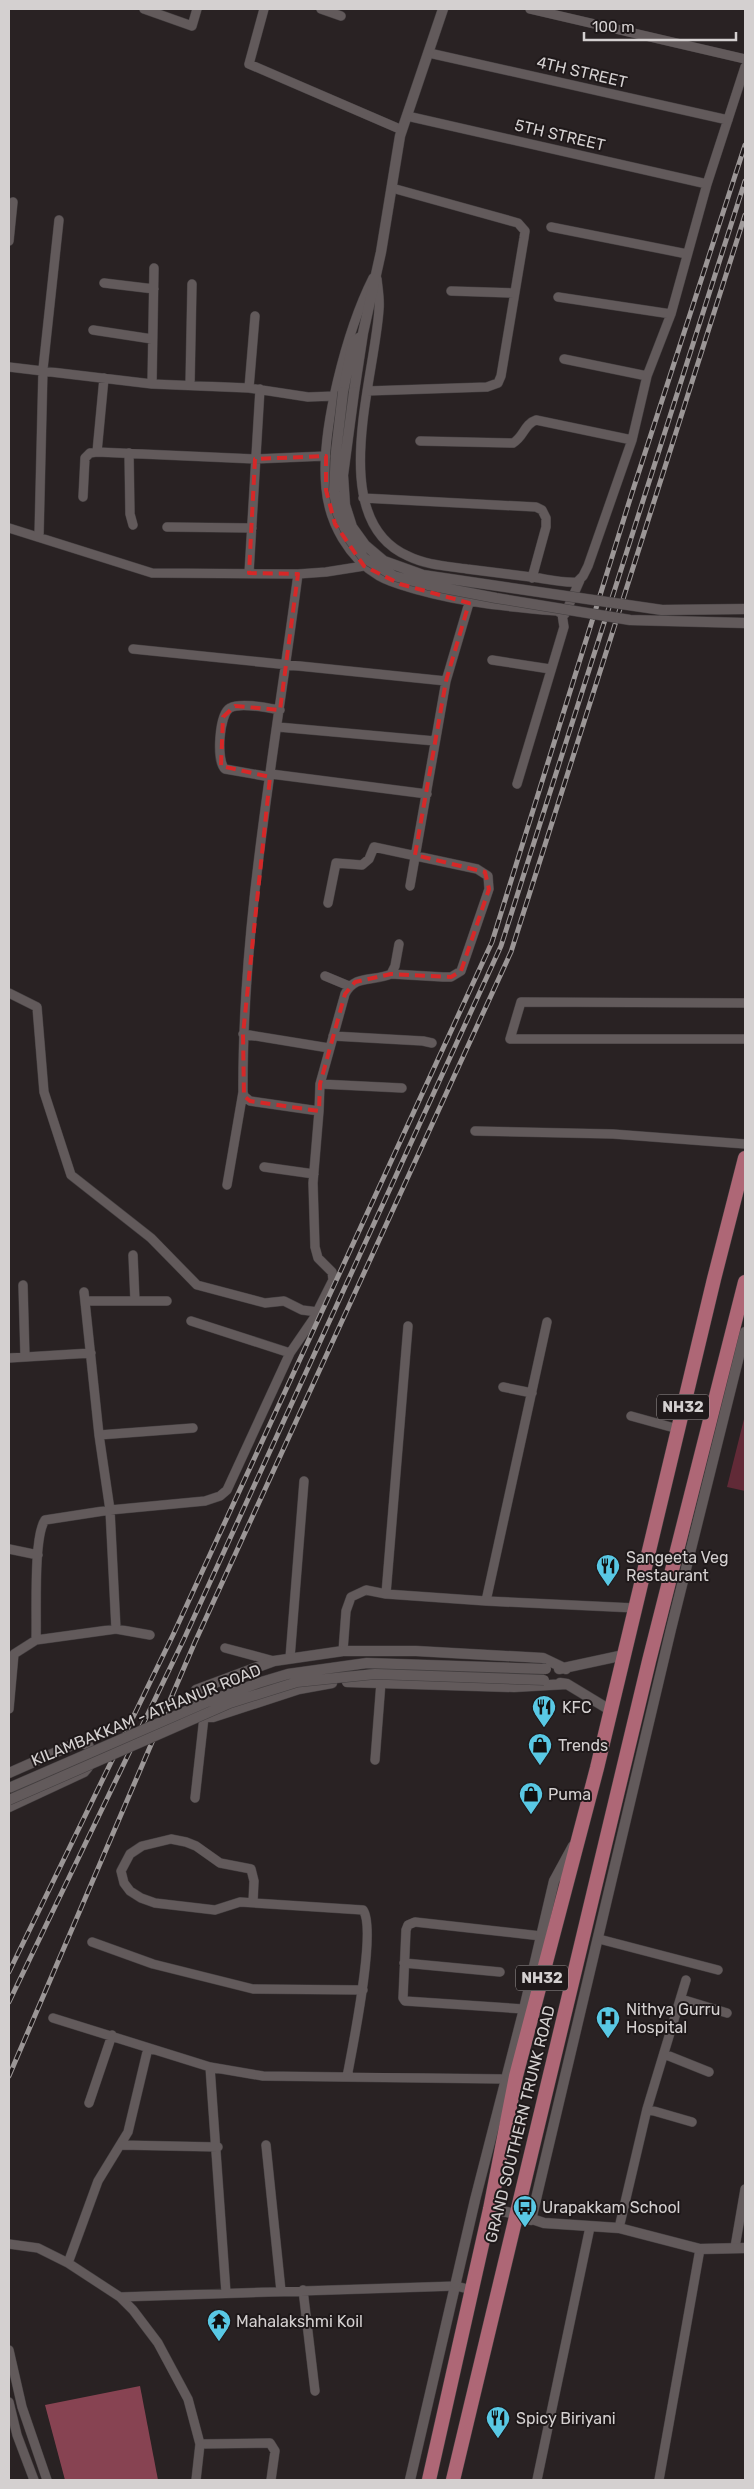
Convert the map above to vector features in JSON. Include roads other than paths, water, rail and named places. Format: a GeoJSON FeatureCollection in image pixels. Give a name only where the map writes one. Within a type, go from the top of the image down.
{"type":"FeatureCollection","features":[{"type":"Feature","properties":{"kind":"highway","name":"NH32"},"geometry":{"type":"LineString","coordinates":[[610,1710],[745,1158]]}},
{"type":"Feature","properties":{"kind":"highway","name":"GRAND SOUTHERN TRUNK ROAD"},"geometry":{"type":"LineString","coordinates":[[453,2480],[649,1662],[745,1282]]}},
{"type":"Feature","properties":{"kind":"highway","name":"GRAND SOUTHERN TRUNK ROAD"},"geometry":{"type":"LineString","coordinates":[[428,2480],[490,2209],[516,2076],[602,1749],[610,1710]]}},
{"type":"Feature","properties":{"kind":"street"},"geometry":{"type":"LineString","coordinates":[[144,9],[192,26],[197,9]]}},
{"type":"Feature","properties":{"kind":"street"},"geometry":{"type":"LineString","coordinates":[[264,9],[249,64],[402,130]]}},
{"type":"Feature","properties":{"kind":"street"},"geometry":{"type":"LineString","coordinates":[[321,9],[341,16]]}},
{"type":"Feature","properties":{"kind":"street"},"geometry":{"type":"LineString","coordinates":[[443,9],[402,130],[376,272],[362,336],[343,475],[345,505],[352,526],[365,545],[384,561],[423,575],[662,610],[745,609]]}},
{"type":"Feature","properties":{"kind":"street"},"geometry":{"type":"LineString","coordinates":[[530,9],[745,59]]}},
{"type":"Feature","properties":{"kind":"street","name":"4TH STREET"},"geometry":{"type":"LineString","coordinates":[[429,53],[728,120]]}},
{"type":"Feature","properties":{"kind":"street"},"geometry":{"type":"LineString","coordinates":[[517,784],[564,627],[564,617],[588,566],[632,440],[647,376],[670,314],[707,184],[745,67]]}},
{"type":"Feature","properties":{"kind":"street","name":"5TH STREET"},"geometry":{"type":"LineString","coordinates":[[407,116],[707,184]]}},
{"type":"Feature","properties":{"kind":"street"},"geometry":{"type":"LineString","coordinates":[[367,391],[494,386],[502,376],[524,238],[524,231],[518,222],[392,188]]}},
{"type":"Feature","properties":{"kind":"street"},"geometry":{"type":"LineString","coordinates":[[9,241],[13,202]]}},
{"type":"Feature","properties":{"kind":"street"},"geometry":{"type":"LineString","coordinates":[[39,536],[43,369],[59,220]]}},
{"type":"Feature","properties":{"kind":"street"},"geometry":{"type":"LineString","coordinates":[[551,227],[687,254]]}},
{"type":"Feature","properties":{"kind":"street"},"geometry":{"type":"LineString","coordinates":[[152,384],[154,268]]}},
{"type":"Feature","properties":{"kind":"street"},"geometry":{"type":"LineString","coordinates":[[376,272],[379,311],[367,391],[360,462],[363,498],[366,512],[374,528],[387,543],[407,556],[433,564],[532,578],[573,582],[580,580]]}},
{"type":"Feature","properties":{"kind":"street"},"geometry":{"type":"LineString","coordinates":[[376,272],[359,307],[335,396],[326,456],[326,490],[335,524],[351,551],[364,566],[381,577],[469,603],[557,611],[564,617]]}},
{"type":"Feature","properties":{"kind":"street"},"geometry":{"type":"LineString","coordinates":[[104,284],[154,288]]}},
{"type":"Feature","properties":{"kind":"street"},"geometry":{"type":"LineString","coordinates":[[190,385],[192,284]]}},
{"type":"Feature","properties":{"kind":"street"},"geometry":{"type":"LineString","coordinates":[[451,291],[514,293]]}},
{"type":"Feature","properties":{"kind":"street"},"geometry":{"type":"LineString","coordinates":[[558,297],[670,314]]}},
{"type":"Feature","properties":{"kind":"street"},"geometry":{"type":"LineString","coordinates":[[248,388],[255,316]]}},
{"type":"Feature","properties":{"kind":"street"},"geometry":{"type":"LineString","coordinates":[[92,330],[152,338]]}},
{"type":"Feature","properties":{"kind":"street"},"geometry":{"type":"LineString","coordinates":[[362,336],[353,342],[343,392],[336,452],[334,492],[338,514],[351,541],[364,558],[394,576],[428,586],[496,598],[630,620],[745,623]]}},
{"type":"Feature","properties":{"kind":"street"},"geometry":{"type":"LineString","coordinates":[[564,360],[647,376]]}},
{"type":"Feature","properties":{"kind":"street"},"geometry":{"type":"LineString","coordinates":[[9,367],[43,369],[152,384],[260,389],[308,397],[335,396]]}},
{"type":"Feature","properties":{"kind":"street"},"geometry":{"type":"LineString","coordinates":[[97,452],[104,378]]}},
{"type":"Feature","properties":{"kind":"street"},"geometry":{"type":"LineString","coordinates":[[249,573],[260,389]]}},
{"type":"Feature","properties":{"kind":"street"},"geometry":{"type":"LineString","coordinates":[[420,441],[512,443],[523,434],[527,425],[536,420],[632,440]]}},
{"type":"Feature","properties":{"kind":"street"},"geometry":{"type":"LineString","coordinates":[[83,497],[85,458],[90,453],[255,459],[326,456]]}},
{"type":"Feature","properties":{"kind":"street"},"geometry":{"type":"LineString","coordinates":[[129,453],[130,514],[133,525]]}},
{"type":"Feature","properties":{"kind":"street"},"geometry":{"type":"LineString","coordinates":[[363,498],[536,507],[542,510],[546,518],[546,527],[532,578]]}},
{"type":"Feature","properties":{"kind":"street"},"geometry":{"type":"LineString","coordinates":[[167,527],[252,528]]}},
{"type":"Feature","properties":{"kind":"street"},"geometry":{"type":"LineString","coordinates":[[9,528],[152,573],[298,574],[364,566]]}},
{"type":"Feature","properties":{"kind":"street"},"geometry":{"type":"LineString","coordinates":[[227,1185],[243,1092],[243,1034],[262,836],[298,574]]}},
{"type":"Feature","properties":{"kind":"street"},"geometry":{"type":"LineString","coordinates":[[410,886],[428,794],[446,682],[469,603]]}},
{"type":"Feature","properties":{"kind":"street"},"geometry":{"type":"LineString","coordinates":[[134,649],[446,682]]}},
{"type":"Feature","properties":{"kind":"street"},"geometry":{"type":"LineString","coordinates":[[492,660],[550,669]]}},
{"type":"Feature","properties":{"kind":"street"},"geometry":{"type":"LineString","coordinates":[[280,710],[235,706],[226,711],[223,717],[219,756],[221,766],[225,769],[270,776],[428,794]]}},
{"type":"Feature","properties":{"kind":"street"},"geometry":{"type":"LineString","coordinates":[[278,726],[435,741]]}},
{"type":"Feature","properties":{"kind":"street"},"geometry":{"type":"LineString","coordinates":[[36,1640],[38,1555],[41,1525],[45,1520],[110,1510],[205,1501],[220,1496],[227,1490],[290,1352],[318,1312],[328,1293],[333,1274],[318,1258],[315,1247],[314,1174],[320,1084],[329,1048],[349,986],[360,980],[391,974],[451,977],[461,971],[489,889],[488,876],[485,872],[374,847],[369,859],[362,865],[336,863],[328,903]]}},
{"type":"Feature","properties":{"kind":"street"},"geometry":{"type":"LineString","coordinates":[[391,974],[395,966],[399,944]]}},
{"type":"Feature","properties":{"kind":"street"},"geometry":{"type":"LineString","coordinates":[[325,976],[349,986]]}},
{"type":"Feature","properties":{"kind":"street"},"geometry":{"type":"LineString","coordinates":[[9,994],[37,1007],[44,1092],[71,1175],[151,1238],[196,1285],[265,1303],[284,1301],[302,1310],[318,1312]]}},
{"type":"Feature","properties":{"kind":"street"},"geometry":{"type":"LineString","coordinates":[[745,1003],[521,1002],[510,1038],[745,1039]]}},
{"type":"Feature","properties":{"kind":"street"},"geometry":{"type":"LineString","coordinates":[[243,1034],[329,1048]]}},
{"type":"Feature","properties":{"kind":"street"},"geometry":{"type":"LineString","coordinates":[[333,1036],[432,1043]]}},
{"type":"Feature","properties":{"kind":"street"},"geometry":{"type":"LineString","coordinates":[[320,1084],[402,1088]]}},
{"type":"Feature","properties":{"kind":"street"},"geometry":{"type":"LineString","coordinates":[[243,1092],[244,1096],[250,1101],[319,1111]]}},
{"type":"Feature","properties":{"kind":"street"},"geometry":{"type":"LineString","coordinates":[[475,1131],[613,1134],[745,1144]]}},
{"type":"Feature","properties":{"kind":"street"},"geometry":{"type":"LineString","coordinates":[[264,1167],[314,1174]]}},
{"type":"Feature","properties":{"kind":"street"},"geometry":{"type":"LineString","coordinates":[[133,1256],[135,1301]]}},
{"type":"Feature","properties":{"kind":"street"},"geometry":{"type":"LineString","coordinates":[[24,1285],[25,1357]]}},
{"type":"Feature","properties":{"kind":"street"},"geometry":{"type":"LineString","coordinates":[[116,1629],[110,1510],[99,1435],[84,1297],[135,1301],[167,1301]]}},
{"type":"Feature","properties":{"kind":"street"},"geometry":{"type":"LineString","coordinates":[[191,1321],[290,1352]]}},
{"type":"Feature","properties":{"kind":"street"},"geometry":{"type":"LineString","coordinates":[[486,1601],[547,1322]]}},
{"type":"Feature","properties":{"kind":"street"},"geometry":{"type":"LineString","coordinates":[[386,1594],[408,1326]]}},
{"type":"Feature","properties":{"kind":"street"},"geometry":{"type":"LineString","coordinates":[[531,2220],[671,1629],[745,1332]]}},
{"type":"Feature","properties":{"kind":"street"},"geometry":{"type":"LineString","coordinates":[[9,1358],[91,1353]]}},
{"type":"Feature","properties":{"kind":"street"},"geometry":{"type":"LineString","coordinates":[[503,1387],[532,1393]]}},
{"type":"Feature","properties":{"kind":"street"},"geometry":{"type":"LineString","coordinates":[[631,1416],[678,1429]]}},
{"type":"Feature","properties":{"kind":"street"},"geometry":{"type":"LineString","coordinates":[[99,1435],[193,1428]]}},
{"type":"Feature","properties":{"kind":"street"},"geometry":{"type":"LineString","coordinates":[[290,1658],[304,1481]]}},
{"type":"Feature","properties":{"kind":"street"},"geometry":{"type":"LineString","coordinates":[[9,1549],[38,1555]]}},
{"type":"Feature","properties":{"kind":"street"},"geometry":{"type":"LineString","coordinates":[[343,1651],[346,1611],[351,1597],[366,1590],[386,1594],[486,1601],[635,1608]]}},
{"type":"Feature","properties":{"kind":"street"},"geometry":{"type":"LineString","coordinates":[[9,1710],[11,1654],[36,1640],[116,1629],[150,1635]]}},
{"type":"Feature","properties":{"kind":"street"},"geometry":{"type":"LineString","coordinates":[[224,1648],[274,1660]]}},
{"type":"Feature","properties":{"kind":"street"},"geometry":{"type":"LineString","coordinates":[[195,1798],[204,1717],[194,1697],[196,1690],[274,1660],[343,1651],[416,1651],[543,1658],[566,1669]]}},
{"type":"Feature","properties":{"kind":"street","name":"KILAMBAKKAM - ATHANUR ROAD"},"geometry":{"type":"LineString","coordinates":[[9,1788],[206,1702],[288,1674],[367,1663],[566,1669],[624,1655]]}},
{"type":"Feature","properties":{"kind":"street","name":"KILAMBAKKAM - ATHANUR ROAD"},"geometry":{"type":"LineString","coordinates":[[9,1800],[230,1703],[297,1682],[375,1674],[544,1680],[567,1684],[610,1710]]}},
{"type":"Feature","properties":{"kind":"street"},"geometry":{"type":"LineString","coordinates":[[204,1717],[213,1717],[299,1688],[357,1680],[514,1687],[567,1684]]}},
{"type":"Feature","properties":{"kind":"street"},"geometry":{"type":"LineString","coordinates":[[375,1760],[381,1682]]}},
{"type":"Feature","properties":{"kind":"street"},"geometry":{"type":"LineString","coordinates":[[9,1773],[79,1742],[88,1745],[92,1752],[89,1767],[84,1772],[9,1807]]}},
{"type":"Feature","properties":{"kind":"street"},"geometry":{"type":"LineString","coordinates":[[410,2480],[554,1881],[580,1833]]}},
{"type":"Feature","properties":{"kind":"street"},"geometry":{"type":"LineString","coordinates":[[253,1902],[254,1881],[251,1869],[220,1863],[186,1842],[157,1841],[142,1846],[130,1854],[121,1871],[124,1883],[130,1891],[141,1898],[156,1903],[215,1910],[240,1902],[363,1910],[367,1925],[363,1990],[347,2076]]}},
{"type":"Feature","properties":{"kind":"street"},"geometry":{"type":"LineString","coordinates":[[524,2009],[405,2001],[403,1998],[406,1930],[408,1925],[415,1922],[541,1936]]}},
{"type":"Feature","properties":{"kind":"street"},"geometry":{"type":"LineString","coordinates":[[599,1939],[718,1970]]}},
{"type":"Feature","properties":{"kind":"street"},"geometry":{"type":"LineString","coordinates":[[92,1942],[153,1964],[253,1989],[363,1990]]}},
{"type":"Feature","properties":{"kind":"street"},"geometry":{"type":"LineString","coordinates":[[404,1964],[500,1972]]}},
{"type":"Feature","properties":{"kind":"street"},"geometry":{"type":"LineString","coordinates":[[619,2228],[647,2109],[686,1980]]}},
{"type":"Feature","properties":{"kind":"street"},"geometry":{"type":"LineString","coordinates":[[680,1999],[727,2013]]}},
{"type":"Feature","properties":{"kind":"street"},"geometry":{"type":"LineString","coordinates":[[53,2018],[210,2067],[263,2076],[505,2079]]}},
{"type":"Feature","properties":{"kind":"street"},"geometry":{"type":"LineString","coordinates":[[89,2103],[112,2035]]}},
{"type":"Feature","properties":{"kind":"street"},"geometry":{"type":"LineString","coordinates":[[68,2263],[98,2182],[128,2132],[148,2048]]}},
{"type":"Feature","properties":{"kind":"street"},"geometry":{"type":"LineString","coordinates":[[664,2054],[709,2072]]}},
{"type":"Feature","properties":{"kind":"street"},"geometry":{"type":"LineString","coordinates":[[210,2067],[218,2147],[226,2293]]}},
{"type":"Feature","properties":{"kind":"street"},"geometry":{"type":"LineString","coordinates":[[647,2109],[692,2122]]}},
{"type":"Feature","properties":{"kind":"street"},"geometry":{"type":"LineString","coordinates":[[121,2145],[218,2147]]}},
{"type":"Feature","properties":{"kind":"street"},"geometry":{"type":"LineString","coordinates":[[266,2145],[281,2291]]}},
{"type":"Feature","properties":{"kind":"street"},"geometry":{"type":"LineString","coordinates":[[490,2209],[517,2214],[544,2223],[619,2228],[700,2250],[740,2247],[745,2188]]}},
{"type":"Feature","properties":{"kind":"street"},"geometry":{"type":"LineString","coordinates":[[537,2480],[590,2227]]}},
{"type":"Feature","properties":{"kind":"street"},"geometry":{"type":"LineString","coordinates":[[9,2244],[38,2248],[68,2263],[120,2297],[133,2310],[158,2343],[188,2399],[200,2444],[196,2480]]}},
{"type":"Feature","properties":{"kind":"street"},"geometry":{"type":"LineString","coordinates":[[659,2480],[700,2250]]}},
{"type":"Feature","properties":{"kind":"street"},"geometry":{"type":"LineString","coordinates":[[120,2297],[456,2286],[472,2290]]}},
{"type":"Feature","properties":{"kind":"street"},"geometry":{"type":"LineString","coordinates":[[303,2290],[315,2391]]}},
{"type":"Feature","properties":{"kind":"street"},"geometry":{"type":"LineString","coordinates":[[9,2350],[30,2431],[47,2480]]}},
{"type":"Feature","properties":{"kind":"street"},"geometry":{"type":"LineString","coordinates":[[9,2402],[13,2436],[34,2480]]}},
{"type":"Feature","properties":{"kind":"street"},"geometry":{"type":"LineString","coordinates":[[13,2436],[30,2431]]}},
{"type":"Feature","properties":{"kind":"street"},"geometry":{"type":"LineString","coordinates":[[200,2444],[270,2443],[275,2451],[271,2480]]}},
{"type":"Feature","properties":{"kind":"railway"},"geometry":{"type":"LineString","coordinates":[[9,1972],[173,1635],[492,942],[631,496],[745,145]]}},
{"type":"Feature","properties":{"kind":"railway"},"geometry":{"type":"LineString","coordinates":[[9,2002],[184,1639],[501,946],[745,181]]}},
{"type":"Feature","properties":{"kind":"railway"},"geometry":{"type":"LineString","coordinates":[[9,2076],[195,1642],[511,952],[745,215]]}},
{"type":"Feature","properties":{"kind":"place","name":"Sangeeta Veg Restaurant"},"geometry":{"type":"Point","coordinates":[608,1587]}},
{"type":"Feature","properties":{"kind":"place","name":"KFC"},"geometry":{"type":"Point","coordinates":[544,1728]}},
{"type":"Feature","properties":{"kind":"place","name":"Trends"},"geometry":{"type":"Point","coordinates":[540,1766]}},
{"type":"Feature","properties":{"kind":"place","name":"Puma"},"geometry":{"type":"Point","coordinates":[531,1815]}},
{"type":"Feature","properties":{"kind":"place","name":"Nithya Gurru Hospital"},"geometry":{"type":"Point","coordinates":[608,2039]}},
{"type":"Feature","properties":{"kind":"place","name":"Urapakkam School"},"geometry":{"type":"Point","coordinates":[525,2228]}},
{"type":"Feature","properties":{"kind":"place","name":"Mahalakshmi Koil"},"geometry":{"type":"Point","coordinates":[219,2342]}},
{"type":"Feature","properties":{"kind":"place","name":"Spicy Biriyani"},"geometry":{"type":"Point","coordinates":[498,2439]}}]}
